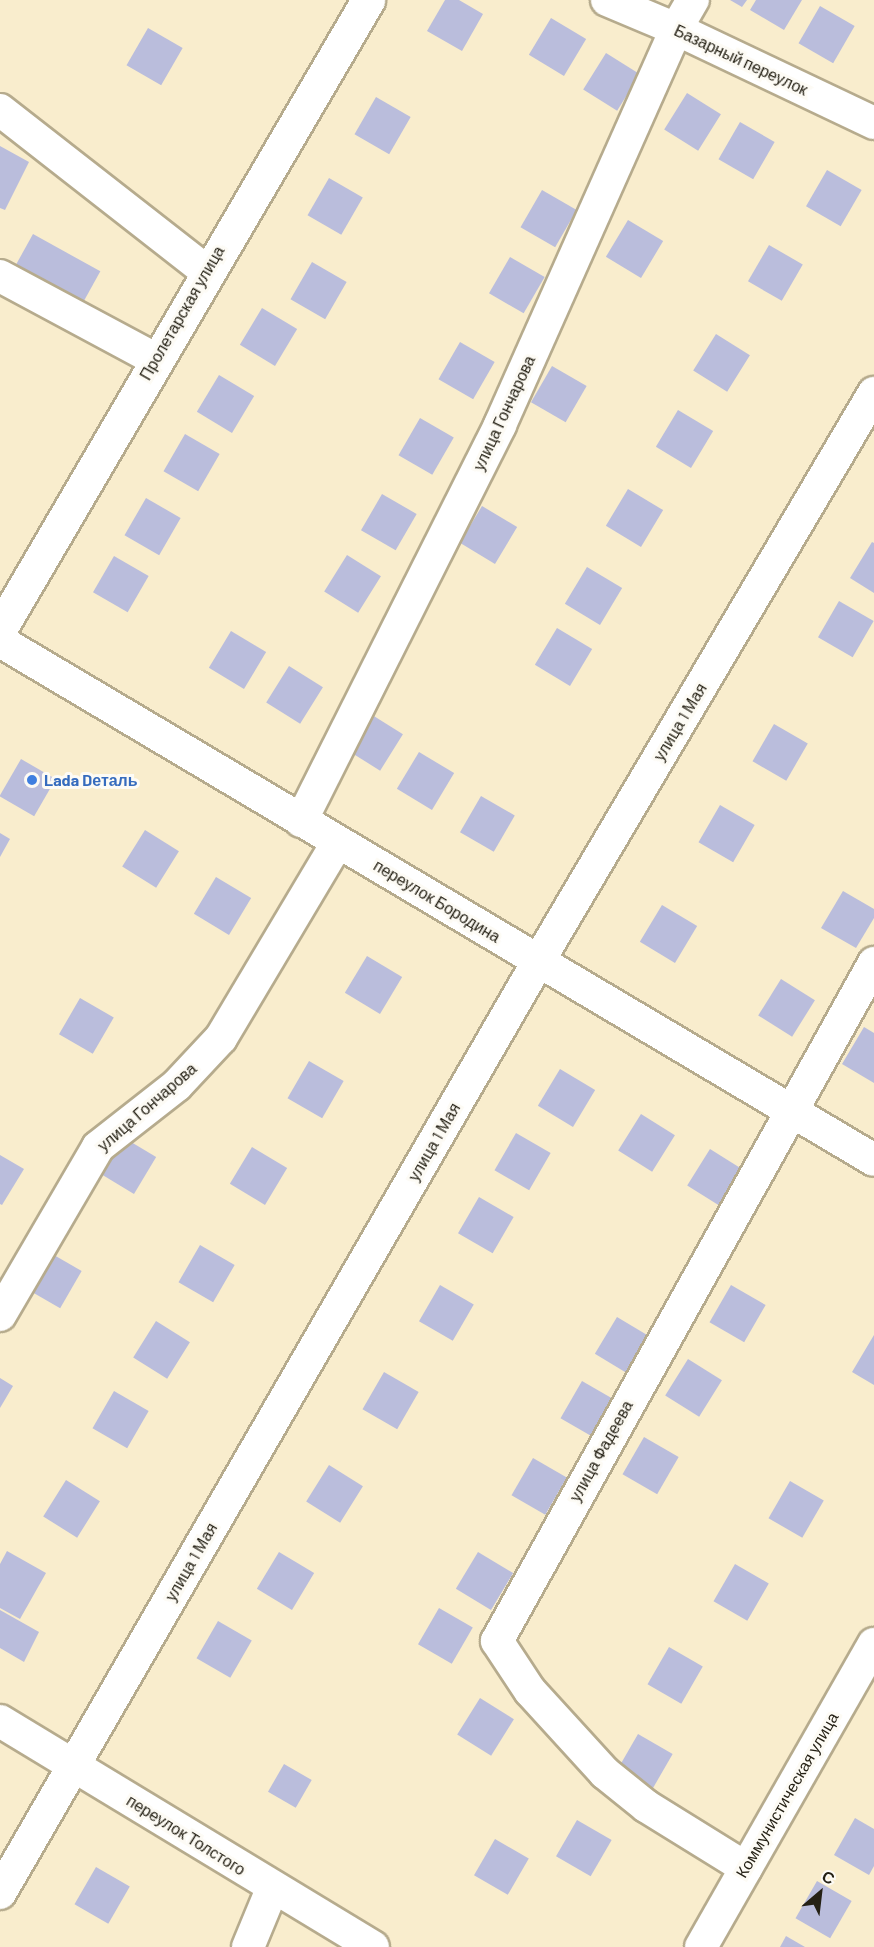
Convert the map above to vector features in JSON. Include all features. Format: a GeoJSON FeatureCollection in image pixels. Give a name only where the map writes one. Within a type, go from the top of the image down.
{"type":"FeatureCollection","features":[{"type":"Feature","properties":{"kind":"main road","name":"Пролетарская улица"},"geometry":{"type":"LineString","coordinates":[[0,629],[206,271],[368,0]]}},
{"type":"Feature","properties":{"kind":"street","name":"Базарный переулок"},"geometry":{"type":"LineString","coordinates":[[607,0],[676,28],[874,123]]}},
{"type":"Feature","properties":{"kind":"street","name":"улица Гончарова"},"geometry":{"type":"LineString","coordinates":[[301,820],[500,425],[676,28],[693,0]]}},
{"type":"Feature","properties":{"kind":"street"},"geometry":{"type":"LineString","coordinates":[[0,110],[206,271]]}},
{"type":"Feature","properties":{"kind":"street"},"geometry":{"type":"LineString","coordinates":[[0,276],[155,359]]}},
{"type":"Feature","properties":{"kind":"street","name":"улица 1 Мая"},"geometry":{"type":"LineString","coordinates":[[0,1893],[538,962],[874,393]]}},
{"type":"Feature","properties":{"kind":"street","name":"переулок Бородина"},"geometry":{"type":"LineString","coordinates":[[0,641],[874,1160]]}},
{"type":"Feature","properties":{"kind":"street","name":"улица Гончарова"},"geometry":{"type":"LineString","coordinates":[[0,1315],[98,1147],[177,1085],[221,1038],[338,842]]}},
{"type":"Feature","properties":{"kind":"street","name":"улица Фадеева"},"geometry":{"type":"LineString","coordinates":[[746,1868],[646,1806],[605,1773],[530,1691],[497,1641],[790,1110],[874,963]]}},
{"type":"Feature","properties":{"kind":"street","name":"Коммунистическая улица"},"geometry":{"type":"LineString","coordinates":[[701,1947],[874,1644]]}},
{"type":"Feature","properties":{"kind":"street","name":"переулок Толстого"},"geometry":{"type":"LineString","coordinates":[[0,1721],[272,1889],[373,1947]]}},
{"type":"Feature","properties":{"kind":"street"},"geometry":{"type":"LineString","coordinates":[[248,1947],[272,1889]]}},
{"type":"Feature","properties":{"kind":"building"},"geometry":{"type":"Polygon","coordinates":[[[445,0],[459,0],[483,14],[462,51],[427,31],[445,0]]]}},
{"type":"Feature","properties":{"kind":"building"},"geometry":{"type":"Polygon","coordinates":[[[730,0],[747,0],[742,7],[730,0]]]}},
{"type":"Feature","properties":{"kind":"building"},"geometry":{"type":"Polygon","coordinates":[[[756,0],[802,0],[784,30],[750,10],[756,0]]]}},
{"type":"Feature","properties":{"kind":"building"},"geometry":{"type":"Polygon","coordinates":[[[820,6],[855,26],[833,63],[798,43],[820,6]]]}},
{"type":"Feature","properties":{"kind":"building"},"geometry":{"type":"Polygon","coordinates":[[[551,18],[586,39],[564,76],[529,55],[551,18]]]}},
{"type":"Feature","properties":{"kind":"building"},"geometry":{"type":"Polygon","coordinates":[[[148,28],[183,48],[161,85],[126,65],[148,28]]]}},
{"type":"Feature","properties":{"kind":"building"},"geometry":{"type":"Polygon","coordinates":[[[606,53],[640,74],[617,111],[583,89],[606,53]]]}},
{"type":"Feature","properties":{"kind":"building"},"geometry":{"type":"Polygon","coordinates":[[[687,93],[721,114],[698,151],[664,129],[687,93]]]}},
{"type":"Feature","properties":{"kind":"building"},"geometry":{"type":"Polygon","coordinates":[[[376,97],[411,117],[389,154],[354,134],[376,97]]]}},
{"type":"Feature","properties":{"kind":"building"},"geometry":{"type":"Polygon","coordinates":[[[740,122],[775,142],[753,179],[718,159],[740,122]]]}},
{"type":"Feature","properties":{"kind":"building"},"geometry":{"type":"Polygon","coordinates":[[[0,146],[29,162],[5,210],[0,208],[0,146]]]}},
{"type":"Feature","properties":{"kind":"building"},"geometry":{"type":"Polygon","coordinates":[[[827,170],[862,190],[841,226],[806,206],[827,170]]]}},
{"type":"Feature","properties":{"kind":"building"},"geometry":{"type":"Polygon","coordinates":[[[329,178],[363,198],[341,235],[308,215],[329,178]]]}},
{"type":"Feature","properties":{"kind":"building"},"geometry":{"type":"Polygon","coordinates":[[[542,190],[577,210],[555,247],[520,227],[542,190]]]}},
{"type":"Feature","properties":{"kind":"building"},"geometry":{"type":"Polygon","coordinates":[[[628,220],[663,241],[641,278],[606,257],[628,220]]]}},
{"type":"Feature","properties":{"kind":"building"},"geometry":{"type":"Polygon","coordinates":[[[33,234],[100,271],[82,305],[15,267],[33,234]]]}},
{"type":"Feature","properties":{"kind":"building"},"geometry":{"type":"Polygon","coordinates":[[[769,245],[803,265],[782,301],[748,281],[769,245]]]}},
{"type":"Feature","properties":{"kind":"building"},"geometry":{"type":"Polygon","coordinates":[[[510,257],[545,277],[524,313],[489,293],[510,257]]]}},
{"type":"Feature","properties":{"kind":"building"},"geometry":{"type":"Polygon","coordinates":[[[312,262],[347,282],[325,319],[290,299],[312,262]]]}},
{"type":"Feature","properties":{"kind":"building"},"geometry":{"type":"Polygon","coordinates":[[[262,308],[297,329],[275,366],[240,345],[262,308]]]}},
{"type":"Feature","properties":{"kind":"building"},"geometry":{"type":"Polygon","coordinates":[[[716,334],[750,355],[727,392],[693,370],[716,334]]]}},
{"type":"Feature","properties":{"kind":"building"},"geometry":{"type":"Polygon","coordinates":[[[460,342],[495,362],[473,399],[438,379],[460,342]]]}},
{"type":"Feature","properties":{"kind":"building"},"geometry":{"type":"Polygon","coordinates":[[[552,366],[587,386],[566,422],[531,402],[552,366]]]}},
{"type":"Feature","properties":{"kind":"building"},"geometry":{"type":"Polygon","coordinates":[[[219,375],[254,396],[232,433],[197,412],[219,375]]]}},
{"type":"Feature","properties":{"kind":"building"},"geometry":{"type":"Polygon","coordinates":[[[678,410],[713,431],[691,468],[656,447],[678,410]]]}},
{"type":"Feature","properties":{"kind":"building"},"geometry":{"type":"Polygon","coordinates":[[[420,418],[454,438],[432,475],[398,455],[420,418]]]}},
{"type":"Feature","properties":{"kind":"building"},"geometry":{"type":"Polygon","coordinates":[[[185,434],[220,454],[198,491],[164,471],[185,434]]]}},
{"type":"Feature","properties":{"kind":"building"},"geometry":{"type":"Polygon","coordinates":[[[628,489],[663,510],[641,547],[606,526],[628,489]]]}},
{"type":"Feature","properties":{"kind":"building"},"geometry":{"type":"Polygon","coordinates":[[[382,494],[417,514],[396,550],[361,530],[382,494]]]}},
{"type":"Feature","properties":{"kind":"building"},"geometry":{"type":"Polygon","coordinates":[[[146,498],[181,518],[159,555],[125,535],[146,498]]]}},
{"type":"Feature","properties":{"kind":"building"},"geometry":{"type":"Polygon","coordinates":[[[482,506],[517,527],[495,564],[460,543],[482,506]]]}},
{"type":"Feature","properties":{"kind":"building"},"geometry":{"type":"Polygon","coordinates":[[[872,542],[874,543],[874,593],[850,578],[872,542]]]}},
{"type":"Feature","properties":{"kind":"building"},"geometry":{"type":"Polygon","coordinates":[[[347,555],[381,576],[358,613],[324,591],[347,555]]]}},
{"type":"Feature","properties":{"kind":"building"},"geometry":{"type":"Polygon","coordinates":[[[114,556],[149,576],[128,612],[93,592],[114,556]]]}},
{"type":"Feature","properties":{"kind":"building"},"geometry":{"type":"Polygon","coordinates":[[[587,567],[622,588],[600,625],[565,604],[587,567]]]}},
{"type":"Feature","properties":{"kind":"building"},"geometry":{"type":"Polygon","coordinates":[[[839,601],[874,621],[853,657],[818,637],[839,601]]]}},
{"type":"Feature","properties":{"kind":"building"},"geometry":{"type":"Polygon","coordinates":[[[557,628],[592,649],[570,686],[535,665],[557,628]]]}},
{"type":"Feature","properties":{"kind":"building"},"geometry":{"type":"Polygon","coordinates":[[[231,631],[266,652],[244,689],[209,668],[231,631]]]}},
{"type":"Feature","properties":{"kind":"building"},"geometry":{"type":"Polygon","coordinates":[[[289,666],[323,687],[300,724],[266,702],[289,666]]]}},
{"type":"Feature","properties":{"kind":"building"},"geometry":{"type":"Polygon","coordinates":[[[369,713],[403,734],[380,771],[346,749],[369,713]]]}},
{"type":"Feature","properties":{"kind":"building"},"geometry":{"type":"Polygon","coordinates":[[[774,724],[808,744],[786,781],[752,761],[774,724]]]}},
{"type":"Feature","properties":{"kind":"building"},"geometry":{"type":"Polygon","coordinates":[[[419,752],[454,773],[432,810],[397,789],[419,752]]]}},
{"type":"Feature","properties":{"kind":"building"},"geometry":{"type":"Polygon","coordinates":[[[21,759],[56,779],[34,816],[0,797],[21,759]]]}},
{"type":"Feature","properties":{"kind":"building"},"geometry":{"type":"Polygon","coordinates":[[[481,796],[515,815],[494,852],[460,832],[481,796]]]}},
{"type":"Feature","properties":{"kind":"building"},"geometry":{"type":"Polygon","coordinates":[[[720,805],[755,825],[733,862],[698,842],[720,805]]]}},
{"type":"Feature","properties":{"kind":"building"},"geometry":{"type":"Polygon","coordinates":[[[145,830],[179,851],[156,888],[122,866],[145,830]]]}},
{"type":"Feature","properties":{"kind":"building"},"geometry":{"type":"Polygon","coordinates":[[[0,833],[10,839],[0,857],[0,833]]]}},
{"type":"Feature","properties":{"kind":"building"},"geometry":{"type":"Polygon","coordinates":[[[216,877],[251,898],[229,935],[194,914],[216,877]]]}},
{"type":"Feature","properties":{"kind":"building"},"geometry":{"type":"Polygon","coordinates":[[[843,891],[874,909],[874,918],[856,948],[821,928],[843,891]]]}},
{"type":"Feature","properties":{"kind":"building"},"geometry":{"type":"Polygon","coordinates":[[[662,905],[697,926],[675,963],[640,942],[662,905]]]}},
{"type":"Feature","properties":{"kind":"building"},"geometry":{"type":"Polygon","coordinates":[[[367,956],[402,977],[380,1014],[345,993],[367,956]]]}},
{"type":"Feature","properties":{"kind":"building"},"geometry":{"type":"Polygon","coordinates":[[[781,979],[815,1000],[792,1037],[758,1015],[781,979]]]}},
{"type":"Feature","properties":{"kind":"building"},"geometry":{"type":"Polygon","coordinates":[[[80,998],[114,1018],[93,1054],[59,1034],[80,998]]]}},
{"type":"Feature","properties":{"kind":"building"},"geometry":{"type":"Polygon","coordinates":[[[864,1027],[874,1033],[874,1083],[842,1064],[864,1027]]]}},
{"type":"Feature","properties":{"kind":"building"},"geometry":{"type":"Polygon","coordinates":[[[309,1061],[344,1081],[322,1118],[287,1098],[309,1061]]]}},
{"type":"Feature","properties":{"kind":"building"},"geometry":{"type":"Polygon","coordinates":[[[560,1069],[595,1090],[573,1127],[538,1106],[560,1069]]]}},
{"type":"Feature","properties":{"kind":"building"},"geometry":{"type":"Polygon","coordinates":[[[641,1114],[675,1135],[652,1172],[618,1150],[641,1114]]]}},
{"type":"Feature","properties":{"kind":"building"},"geometry":{"type":"Polygon","coordinates":[[[516,1133],[551,1153],[529,1190],[494,1170],[516,1133]]]}},
{"type":"Feature","properties":{"kind":"building"},"geometry":{"type":"Polygon","coordinates":[[[121,1136],[156,1157],[134,1194],[99,1173],[121,1136]]]}},
{"type":"Feature","properties":{"kind":"building"},"geometry":{"type":"Polygon","coordinates":[[[252,1147],[287,1168],[265,1205],[230,1184],[252,1147]]]}},
{"type":"Feature","properties":{"kind":"building"},"geometry":{"type":"Polygon","coordinates":[[[710,1149],[744,1170],[721,1207],[687,1185],[710,1149]]]}},
{"type":"Feature","properties":{"kind":"building"},"geometry":{"type":"Polygon","coordinates":[[[0,1155],[24,1169],[2,1205],[0,1204],[0,1155]]]}},
{"type":"Feature","properties":{"kind":"building"},"geometry":{"type":"Polygon","coordinates":[[[479,1197],[514,1217],[493,1253],[458,1233],[479,1197]]]}},
{"type":"Feature","properties":{"kind":"building"},"geometry":{"type":"Polygon","coordinates":[[[200,1245],[235,1265],[213,1302],[179,1282],[200,1245]]]}},
{"type":"Feature","properties":{"kind":"building"},"geometry":{"type":"Polygon","coordinates":[[[47,1251],[82,1271],[60,1308],[26,1288],[47,1251]]]}},
{"type":"Feature","properties":{"kind":"building"},"geometry":{"type":"Polygon","coordinates":[[[440,1285],[474,1304],[453,1341],[419,1321],[440,1285]]]}},
{"type":"Feature","properties":{"kind":"building"},"geometry":{"type":"Polygon","coordinates":[[[731,1285],[766,1305],[744,1342],[710,1322],[731,1285]]]}},
{"type":"Feature","properties":{"kind":"building"},"geometry":{"type":"Polygon","coordinates":[[[617,1317],[652,1338],[630,1375],[595,1354],[617,1317]]]}},
{"type":"Feature","properties":{"kind":"building"},"geometry":{"type":"Polygon","coordinates":[[[156,1321],[190,1342],[167,1379],[133,1357],[156,1321]]]}},
{"type":"Feature","properties":{"kind":"building"},"geometry":{"type":"Polygon","coordinates":[[[874,1335],[874,1385],[852,1372],[874,1335]]]}},
{"type":"Feature","properties":{"kind":"building"},"geometry":{"type":"Polygon","coordinates":[[[688,1359],[722,1380],[699,1417],[665,1395],[688,1359]]]}},
{"type":"Feature","properties":{"kind":"building"},"geometry":{"type":"Polygon","coordinates":[[[384,1372],[419,1392],[397,1429],[362,1409],[384,1372]]]}},
{"type":"Feature","properties":{"kind":"building"},"geometry":{"type":"Polygon","coordinates":[[[0,1378],[13,1386],[0,1408],[0,1378]]]}},
{"type":"Feature","properties":{"kind":"building"},"geometry":{"type":"Polygon","coordinates":[[[582,1381],[617,1401],[595,1438],[560,1418],[582,1381]]]}},
{"type":"Feature","properties":{"kind":"building"},"geometry":{"type":"Polygon","coordinates":[[[114,1391],[149,1411],[127,1448],[92,1428],[114,1391]]]}},
{"type":"Feature","properties":{"kind":"building"},"geometry":{"type":"Polygon","coordinates":[[[644,1437],[679,1457],[657,1494],[622,1474],[644,1437]]]}},
{"type":"Feature","properties":{"kind":"building"},"geometry":{"type":"Polygon","coordinates":[[[533,1458],[567,1478],[545,1515],[512,1495],[533,1458]]]}},
{"type":"Feature","properties":{"kind":"building"},"geometry":{"type":"Polygon","coordinates":[[[329,1465],[363,1486],[340,1523],[306,1501],[329,1465]]]}},
{"type":"Feature","properties":{"kind":"building"},"geometry":{"type":"Polygon","coordinates":[[[66,1480],[100,1501],[77,1538],[43,1516],[66,1480]]]}},
{"type":"Feature","properties":{"kind":"building"},"geometry":{"type":"Polygon","coordinates":[[[790,1481],[824,1500],[802,1538],[768,1518],[790,1481]]]}},
{"type":"Feature","properties":{"kind":"building"},"geometry":{"type":"Polygon","coordinates":[[[7,1551],[46,1573],[20,1619],[0,1608],[0,1564],[7,1551]]]}},
{"type":"Feature","properties":{"kind":"building"},"geometry":{"type":"Polygon","coordinates":[[[279,1552],[314,1573],[292,1610],[257,1589],[279,1552]]]}},
{"type":"Feature","properties":{"kind":"building"},"geometry":{"type":"Polygon","coordinates":[[[478,1552],[513,1573],[491,1610],[456,1589],[478,1552]]]}},
{"type":"Feature","properties":{"kind":"building"},"geometry":{"type":"Polygon","coordinates":[[[735,1564],[769,1584],[747,1621],[714,1601],[735,1564]]]}},
{"type":"Feature","properties":{"kind":"building"},"geometry":{"type":"Polygon","coordinates":[[[439,1608],[473,1628],[452,1664],[418,1644],[439,1608]]]}},
{"type":"Feature","properties":{"kind":"building"},"geometry":{"type":"Polygon","coordinates":[[[0,1610],[39,1632],[24,1662],[0,1648],[0,1610]]]}},
{"type":"Feature","properties":{"kind":"building"},"geometry":{"type":"Polygon","coordinates":[[[218,1621],[252,1640],[230,1678],[196,1658],[218,1621]]]}},
{"type":"Feature","properties":{"kind":"building"},"geometry":{"type":"Polygon","coordinates":[[[669,1647],[703,1666],[681,1704],[648,1684],[669,1647]]]}},
{"type":"Feature","properties":{"kind":"building"},"geometry":{"type":"Polygon","coordinates":[[[480,1698],[514,1719],[491,1756],[457,1734],[480,1698]]]}},
{"type":"Feature","properties":{"kind":"building"},"geometry":{"type":"Polygon","coordinates":[[[638,1734],[673,1754],[651,1791],[616,1771],[638,1734]]]}},
{"type":"Feature","properties":{"kind":"building"},"geometry":{"type":"Polygon","coordinates":[[[284,1764],[312,1780],[296,1808],[268,1792],[284,1764]]]}},
{"type":"Feature","properties":{"kind":"building"},"geometry":{"type":"Polygon","coordinates":[[[855,1818],[874,1829],[874,1866],[869,1875],[834,1855],[855,1818]]]}},
{"type":"Feature","properties":{"kind":"building"},"geometry":{"type":"Polygon","coordinates":[[[577,1820],[612,1840],[591,1876],[556,1856],[577,1820]]]}},
{"type":"Feature","properties":{"kind":"building"},"geometry":{"type":"Polygon","coordinates":[[[495,1839],[529,1858],[508,1895],[474,1875],[495,1839]]]}},
{"type":"Feature","properties":{"kind":"building"},"geometry":{"type":"Polygon","coordinates":[[[96,1867],[130,1886],[108,1924],[74,1904],[96,1867]]]}},
{"type":"Feature","properties":{"kind":"building"},"geometry":{"type":"Polygon","coordinates":[[[817,1881],[852,1901],[830,1938],[796,1918],[817,1881]]]}},
{"type":"Feature","properties":{"kind":"building"},"geometry":{"type":"Polygon","coordinates":[[[786,1936],[805,1947],[780,1947],[786,1936]]]}},
{"type":"Feature","properties":{"kind":"place","name":"Lada Dеталь"},"geometry":{"type":"Point","coordinates":[32,780]}}]}
